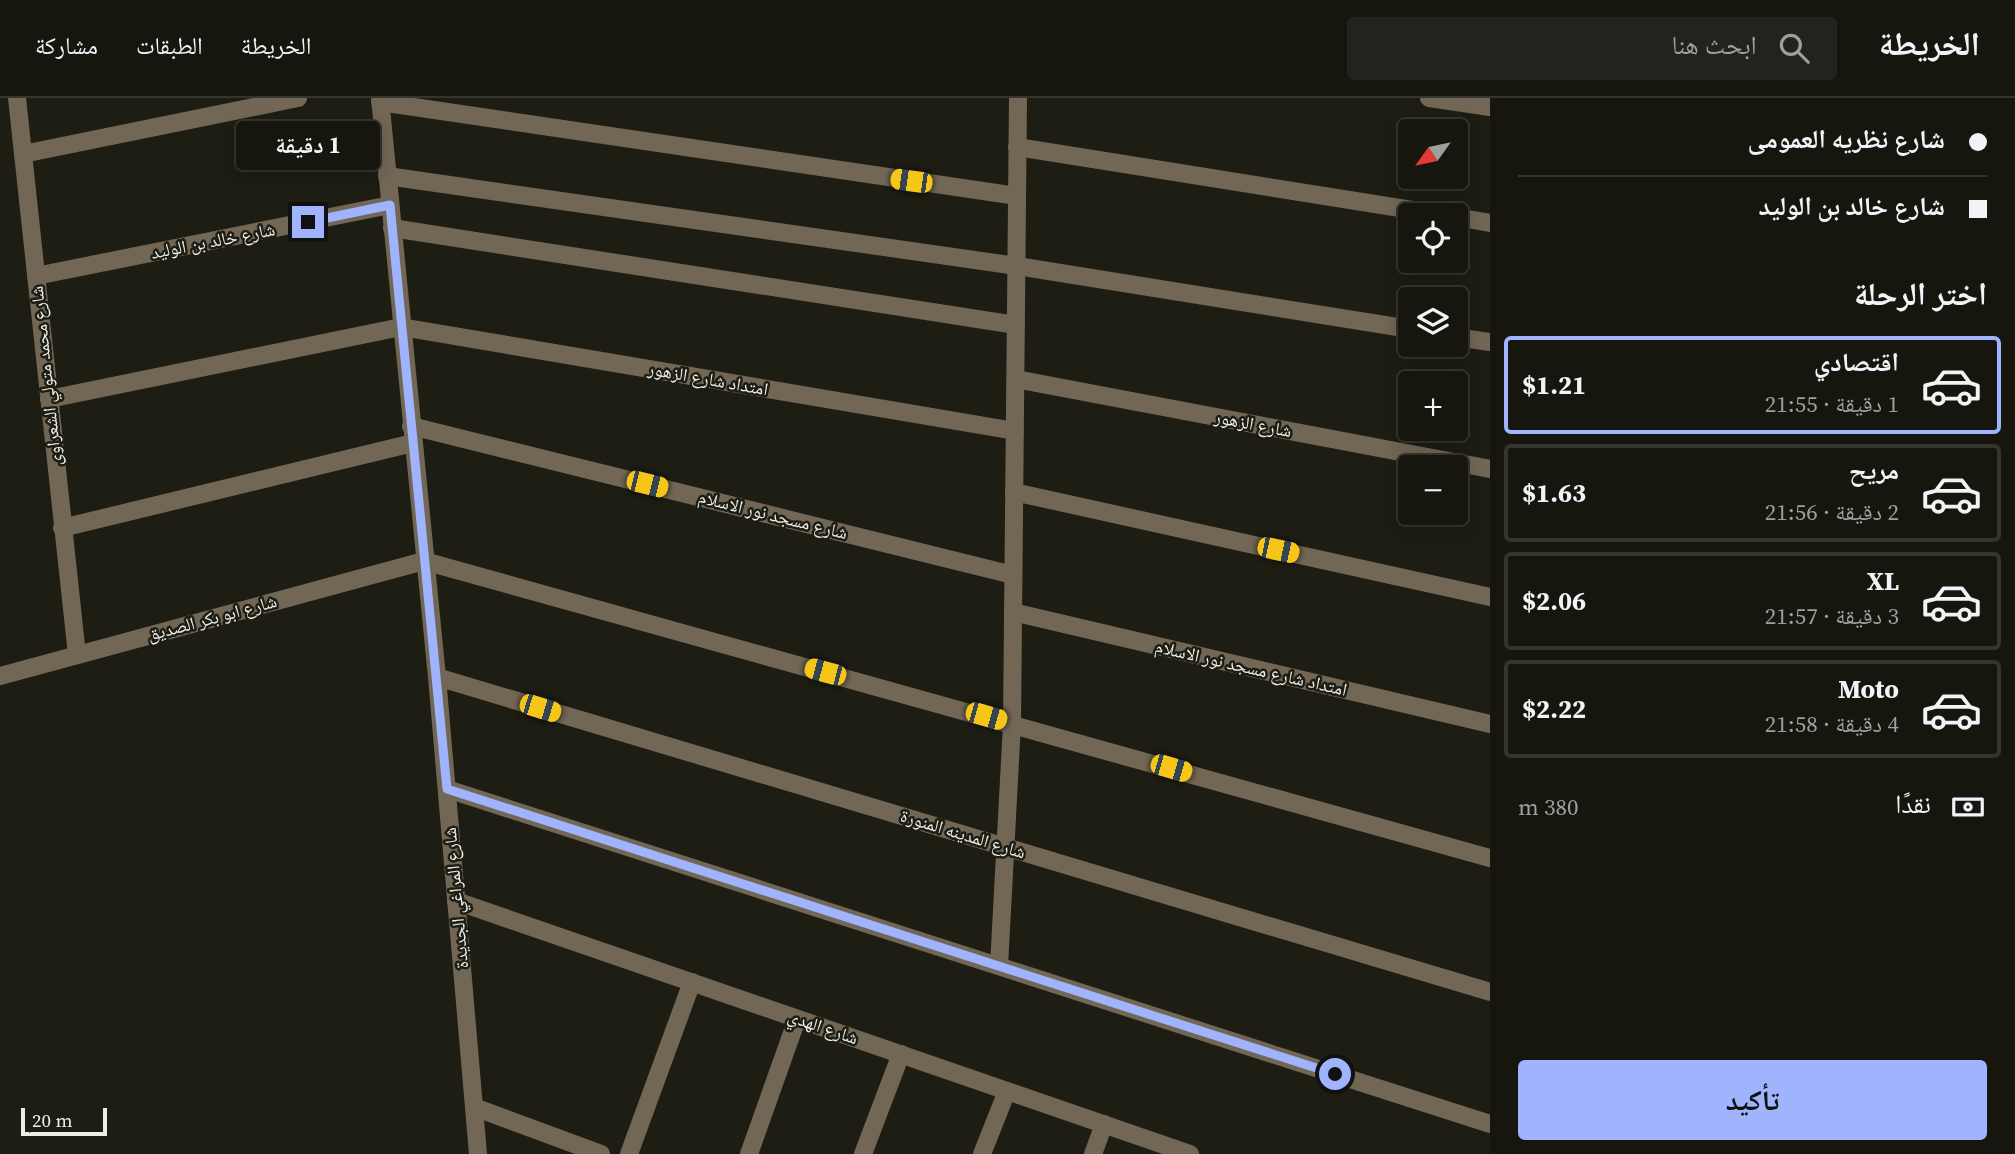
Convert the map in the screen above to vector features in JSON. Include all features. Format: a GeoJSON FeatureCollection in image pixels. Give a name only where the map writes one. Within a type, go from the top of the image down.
{"type":"FeatureCollection","features":[{"type":"Feature","properties":{"kind":"street","name":"شارع محمد متولي الشعراوى"},"geometry":{"type":"LineString","coordinates":[[17,98],[77,655]]}},
{"type":"Feature","properties":{"kind":"street"},"geometry":{"type":"LineString","coordinates":[[23,154],[298,98]]}},
{"type":"Feature","properties":{"kind":"street"},"geometry":{"type":"LineString","coordinates":[[999,966],[1008,848],[1012,724],[1018,98]]}},
{"type":"Feature","properties":{"kind":"street"},"geometry":{"type":"LineString","coordinates":[[1429,98],[1490,107]]}},
{"type":"Feature","properties":{"kind":"street"},"geometry":{"type":"LineString","coordinates":[[380,100],[1017,197]]}},
{"type":"Feature","properties":{"kind":"street","name":"شارع المراغي الجديدة"},"geometry":{"type":"LineString","coordinates":[[380,100],[437,677],[478,1154]]}},
{"type":"Feature","properties":{"kind":"street"},"geometry":{"type":"LineString","coordinates":[[1017,147],[1398,208]]}},
{"type":"Feature","properties":{"kind":"street"},"geometry":{"type":"LineString","coordinates":[[387,176],[1017,266],[1398,327]]}},
{"type":"Feature","properties":{"kind":"street","name":"شارع خالد بن الوليد"},"geometry":{"type":"LineString","coordinates":[[36,276],[390,205]]}},
{"type":"Feature","properties":{"kind":"street"},"geometry":{"type":"LineString","coordinates":[[1468,219],[1490,223]]}},
{"type":"Feature","properties":{"kind":"street"},"geometry":{"type":"LineString","coordinates":[[392,228],[1016,325]]}},
{"type":"Feature","properties":{"kind":"street"},"geometry":{"type":"LineString","coordinates":[[49,399],[401,327]]}},
{"type":"Feature","properties":{"kind":"street","name":"امتداد شارع الزهور"},"geometry":{"type":"LineString","coordinates":[[401,327],[1014,431]]}},
{"type":"Feature","properties":{"kind":"street"},"geometry":{"type":"LineString","coordinates":[[1468,339],[1490,342]]}},
{"type":"Feature","properties":{"kind":"street","name":"شارع الزهور"},"geometry":{"type":"LineString","coordinates":[[1016,379],[1490,469]]}},
{"type":"Feature","properties":{"kind":"street"},"geometry":{"type":"LineString","coordinates":[[62,528],[412,435]]}},
{"type":"Feature","properties":{"kind":"street","name":"شارع مسجد نور الاسلام"},"geometry":{"type":"LineString","coordinates":[[412,435],[1013,575]]}},
{"type":"Feature","properties":{"kind":"street"},"geometry":{"type":"LineString","coordinates":[[1014,492],[1490,597]]}},
{"type":"Feature","properties":{"kind":"street"},"geometry":{"type":"LineString","coordinates":[[424,561],[1490,858]]}},
{"type":"Feature","properties":{"kind":"street","name":"شارع ابو بكر الصديق"},"geometry":{"type":"LineString","coordinates":[[0,676],[424,561]]}},
{"type":"Feature","properties":{"kind":"street","name":"امتداد شارع مسجد نور الاسلام"},"geometry":{"type":"LineString","coordinates":[[1013,612],[1490,724]]}},
{"type":"Feature","properties":{"kind":"street","name":"شارع المدينه المنورة"},"geometry":{"type":"LineString","coordinates":[[437,677],[1490,992]]}},
{"type":"Feature","properties":{"kind":"street"},"geometry":{"type":"LineString","coordinates":[[447,789],[1490,1124]]}},
{"type":"Feature","properties":{"kind":"street","name":"شارع الهدي"},"geometry":{"type":"LineString","coordinates":[[456,901],[1190,1154]]}},
{"type":"Feature","properties":{"kind":"street"},"geometry":{"type":"LineString","coordinates":[[629,1154],[692,982]]}},
{"type":"Feature","properties":{"kind":"street"},"geometry":{"type":"LineString","coordinates":[[749,1154],[797,1019]]}},
{"type":"Feature","properties":{"kind":"street"},"geometry":{"type":"LineString","coordinates":[[863,1154],[901,1054]]}},
{"type":"Feature","properties":{"kind":"street"},"geometry":{"type":"LineString","coordinates":[[982,1154],[1007,1091]]}},
{"type":"Feature","properties":{"kind":"street"},"geometry":{"type":"LineString","coordinates":[[474,1107],[600,1154]]}},
{"type":"Feature","properties":{"kind":"street"},"geometry":{"type":"LineString","coordinates":[[1093,1154],[1104,1124]]}},
{"type":"Feature","properties":{"kind":"route"},"geometry":{"type":"LineString","coordinates":[[308,222],[390,205],[447,789],[1335,1074]]}}]}
